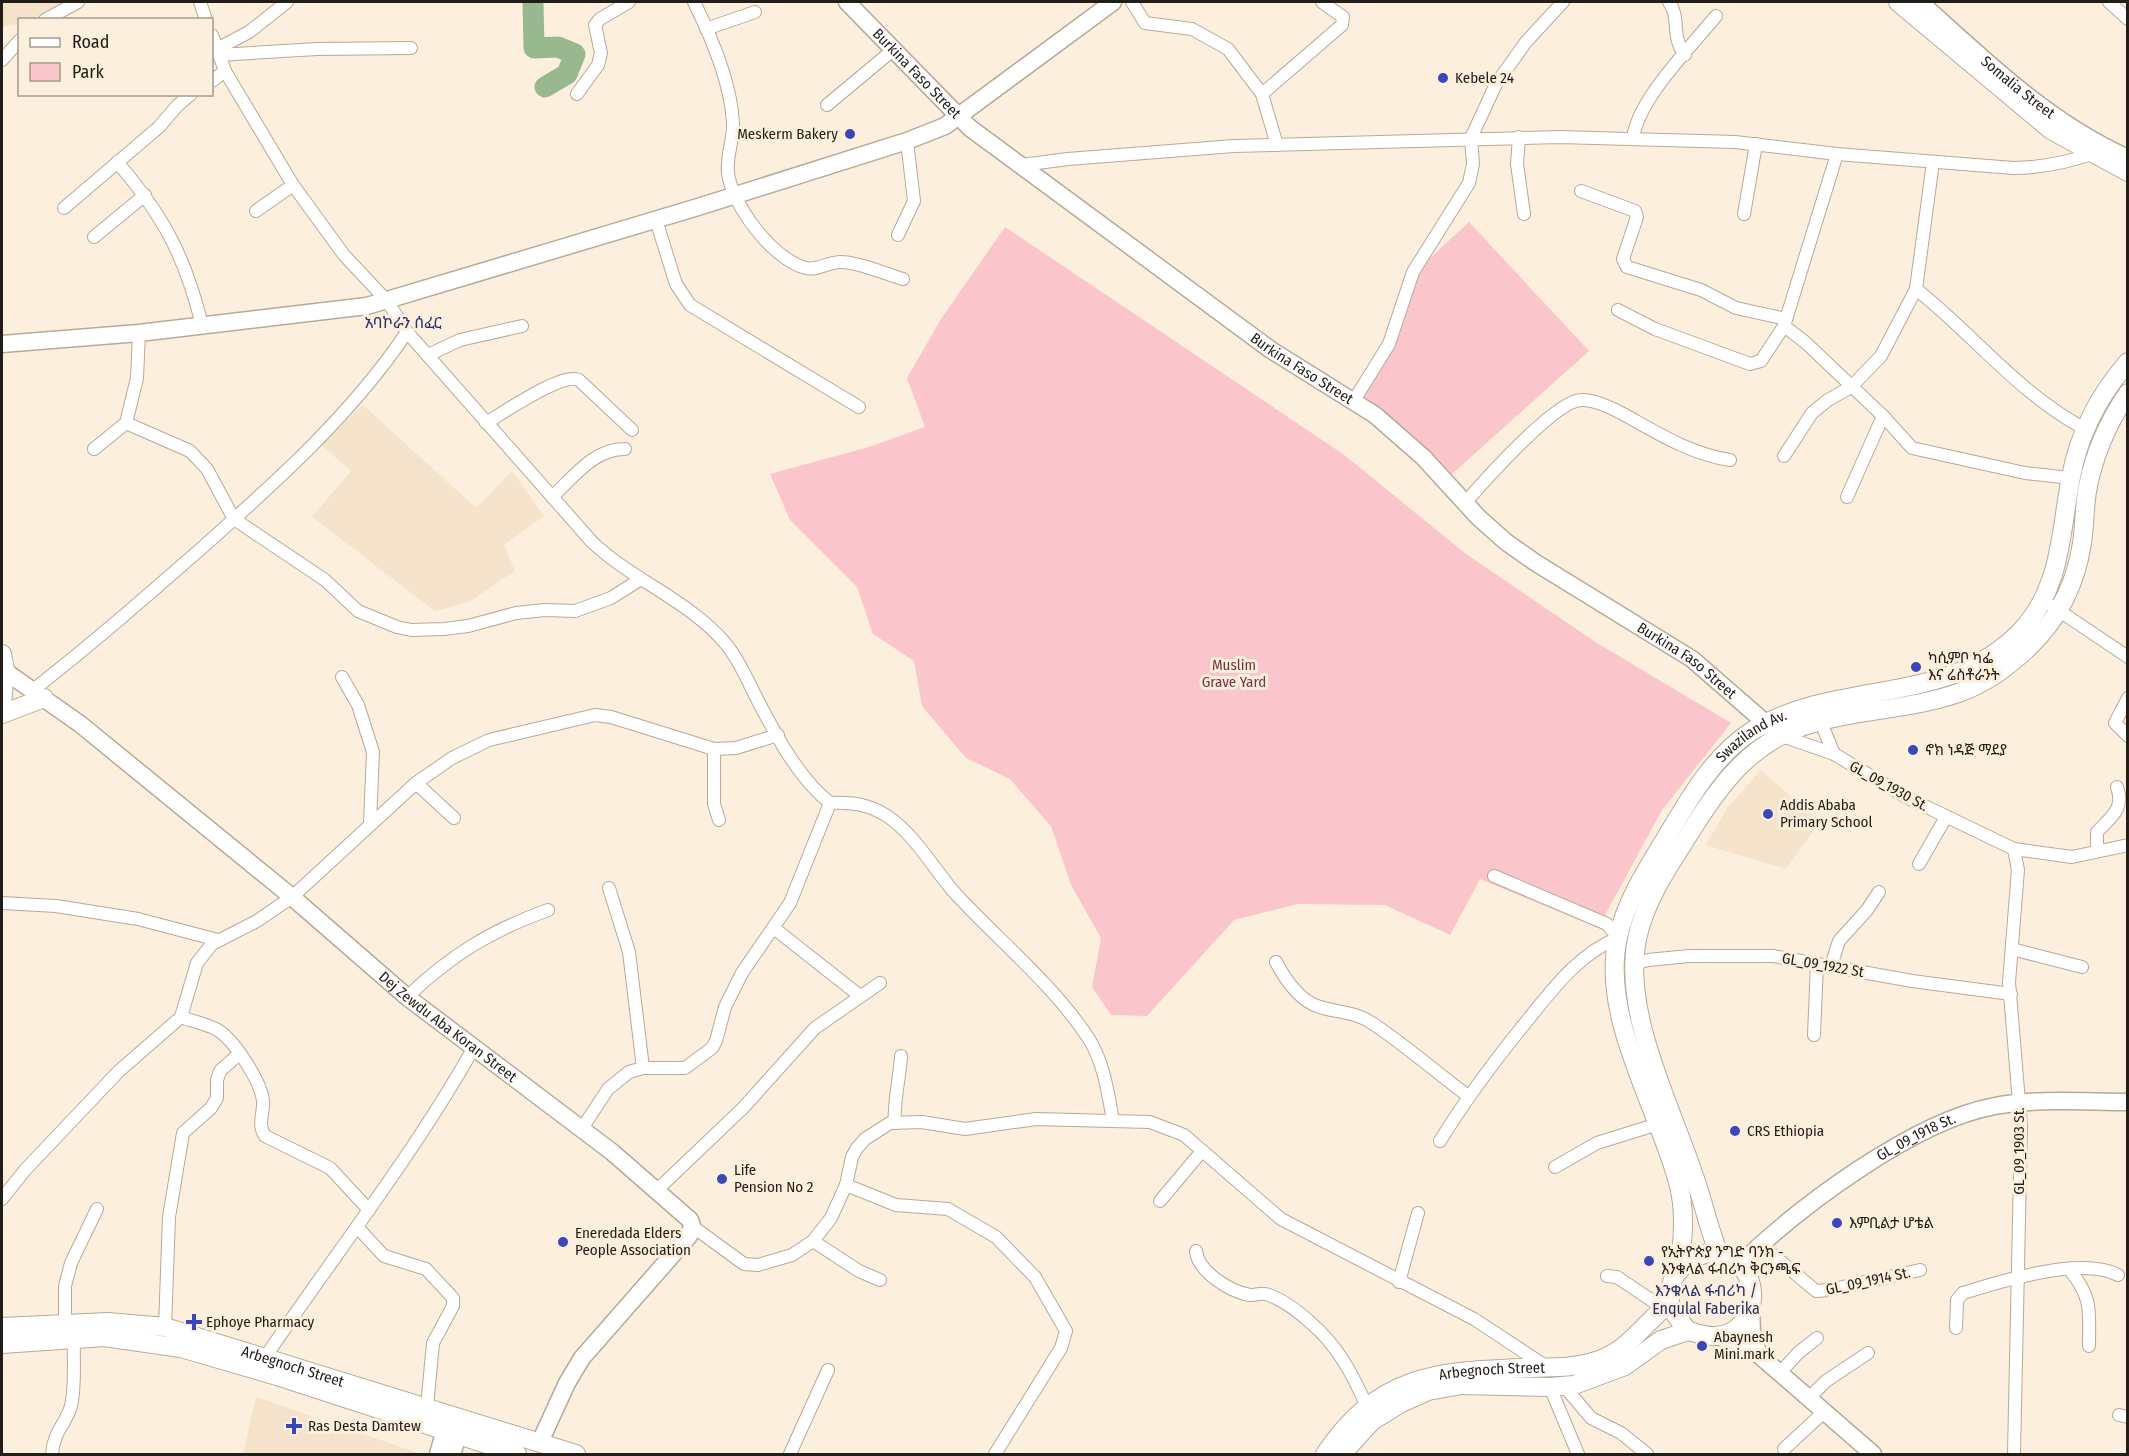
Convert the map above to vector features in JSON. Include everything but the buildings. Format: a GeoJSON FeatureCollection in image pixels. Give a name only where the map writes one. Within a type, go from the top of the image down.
{"type":"FeatureCollection","features":[{"type":"Feature","properties":{"kind":"main road","name":"Burkina Faso Street"},"geometry":{"type":"LineString","coordinates":[[847,2],[959,118],[1271,350],[1375,415],[1410,445],[1493,531],[1523,555],[1692,659],[1773,729]]}},
{"type":"Feature","properties":{"kind":"main road"},"geometry":{"type":"LineString","coordinates":[[2,344],[139,333],[344,309],[387,301],[656,220],[907,141],[959,118],[1110,2]]}},
{"type":"Feature","properties":{"kind":"main road"},"geometry":{"type":"LineString","coordinates":[[1898,2],[2051,130],[2101,151],[2127,172]]}},
{"type":"Feature","properties":{"kind":"main road","name":"Somalia Street"},"geometry":{"type":"LineString","coordinates":[[1920,2],[2032,101],[2101,151],[2127,158]]}},
{"type":"Feature","properties":{"kind":"main road","name":"Swaziland Av."},"geometry":{"type":"LineString","coordinates":[[1679,1270],[1684,1234],[1679,1183],[1621,1014],[1616,974],[1618,938],[1642,878],[1692,794],[1726,752],[1753,731],[1957,694],[1978,685],[2026,650],[2051,605],[2071,478],[2085,429],[2102,398],[2127,362]]}},
{"type":"Feature","properties":{"kind":"main road","name":"Swaziland Av."},"geometry":{"type":"LineString","coordinates":[[1719,1254],[1638,1012],[1633,981],[1634,964],[1637,940],[1645,914],[1707,804],[1736,768],[1773,729],[1822,703],[1918,686],[1968,670],[2009,643],[2033,617],[2051,605],[2071,586],[2079,560],[2084,508],[2095,460],[2107,426],[2127,393]]}},
{"type":"Feature","properties":{"kind":"main road"},"geometry":{"type":"LineString","coordinates":[[2,705],[3,664]]}},
{"type":"Feature","properties":{"kind":"main road","name":"Dej Zewdu Aba Koran Street"},"geometry":{"type":"LineString","coordinates":[[3,664],[292,897],[406,998],[657,1190],[687,1215],[692,1226]]}},
{"type":"Feature","properties":{"kind":"main road"},"geometry":{"type":"LineString","coordinates":[[2,714],[39,694]]}},
{"type":"Feature","properties":{"kind":"main road","name":"GL_09_1918 St."},"geometry":{"type":"LineString","coordinates":[[1740,1264],[1760,1244],[1855,1173],[1905,1141],[1977,1110],[2020,1102],[2127,1102]]}},
{"type":"Feature","properties":{"kind":"main road"},"geometry":{"type":"LineString","coordinates":[[540,1442],[567,1383],[582,1358],[608,1325],[670,1259],[689,1236],[692,1226]]}},
{"type":"Feature","properties":{"kind":"main road"},"geometry":{"type":"LineString","coordinates":[[1759,1355],[1752,1333],[1751,1284],[1740,1264],[1719,1254],[1696,1256],[1679,1270],[1672,1283],[1666,1305],[1688,1331],[1717,1336],[1740,1344],[1759,1355],[1868,1453]]}},
{"type":"Feature","properties":{"kind":"main road","name":"Arbegnoch Street"},"geometry":{"type":"LineString","coordinates":[[1324,1455],[1347,1425],[1366,1407],[1381,1396],[1413,1381],[1443,1373],[1555,1381],[1585,1364],[1616,1352],[1666,1305]]}},
{"type":"Feature","properties":{"kind":"main road"},"geometry":{"type":"LineString","coordinates":[[1717,1336],[1737,1327],[1751,1307]]}},
{"type":"Feature","properties":{"kind":"main road","name":"Arbegnoch Street"},"geometry":{"type":"LineString","coordinates":[[2,1327],[65,1322],[118,1322],[165,1327],[427,1407],[453,1426],[517,1455]]}},
{"type":"Feature","properties":{"kind":"main road","name":"Arbegnoch Street"},"geometry":{"type":"LineString","coordinates":[[1342,1455],[1372,1421],[1401,1403],[1428,1391],[1462,1385],[1555,1381],[1615,1371],[1662,1340],[1688,1331]]}},
{"type":"Feature","properties":{"kind":"main road","name":"Arbegnoch Street"},"geometry":{"type":"LineString","coordinates":[[2,1344],[74,1339],[136,1340],[207,1355],[453,1426],[540,1442],[576,1455]]}},
{"type":"Feature","properties":{"kind":"main road"},"geometry":{"type":"LineString","coordinates":[[438,1455],[453,1426]]}},
{"type":"Feature","properties":{"kind":"main road"},"geometry":{"type":"LineString","coordinates":[[452,1455],[453,1426]]}},
{"type":"Feature","properties":{"kind":"street"},"geometry":{"type":"LineString","coordinates":[[49,18],[78,2]]}},
{"type":"Feature","properties":{"kind":"street"},"geometry":{"type":"LineString","coordinates":[[200,2],[205,18]]}},
{"type":"Feature","properties":{"kind":"street"},"geometry":{"type":"LineString","coordinates":[[218,52],[249,32],[287,2]]}},
{"type":"Feature","properties":{"kind":"street"},"geometry":{"type":"LineString","coordinates":[[577,94],[598,64],[601,53],[595,25],[630,2]]}},
{"type":"Feature","properties":{"kind":"street"},"geometry":{"type":"LineString","coordinates":[[694,2],[718,56],[733,123],[727,171],[735,195],[760,234],[784,258],[812,268],[832,263],[850,262],[903,279]]}},
{"type":"Feature","properties":{"kind":"street"},"geometry":{"type":"LineString","coordinates":[[1132,2],[1146,24],[1192,29],[1217,42],[1236,57],[1262,94],[1277,146]]}},
{"type":"Feature","properties":{"kind":"street"},"geometry":{"type":"LineString","coordinates":[[1262,94],[1342,25],[1343,17],[1322,2]]}},
{"type":"Feature","properties":{"kind":"street"},"geometry":{"type":"LineString","coordinates":[[1353,402],[1389,344],[1413,272],[1469,183],[1473,164],[1470,138],[1504,71],[1563,2]]}},
{"type":"Feature","properties":{"kind":"street"},"geometry":{"type":"LineString","coordinates":[[1669,2],[1674,11],[1677,44],[1685,55]]}},
{"type":"Feature","properties":{"kind":"street"},"geometry":{"type":"LineString","coordinates":[[2109,2],[2127,19]]}},
{"type":"Feature","properties":{"kind":"street"},"geometry":{"type":"LineString","coordinates":[[706,29],[755,12]]}},
{"type":"Feature","properties":{"kind":"street"},"geometry":{"type":"LineString","coordinates":[[1633,139],[1634,126],[1640,112],[1716,16]]}},
{"type":"Feature","properties":{"kind":"street"},"geometry":{"type":"LineString","coordinates":[[213,38],[225,71],[293,185],[344,255],[387,301],[407,332],[601,550],[716,633],[740,664],[778,735],[816,792],[830,803],[849,802],[866,806],[889,818],[981,920],[1044,985],[1074,1020],[1095,1050],[1104,1074],[1113,1121]]}},
{"type":"Feature","properties":{"kind":"street"},"geometry":{"type":"LineString","coordinates":[[2,60],[18,42]]}},
{"type":"Feature","properties":{"kind":"street"},"geometry":{"type":"LineString","coordinates":[[218,52],[411,48]]}},
{"type":"Feature","properties":{"kind":"street"},"geometry":{"type":"LineString","coordinates":[[827,105],[893,50]]}},
{"type":"Feature","properties":{"kind":"street"},"geometry":{"type":"LineString","coordinates":[[213,80],[225,71]]}},
{"type":"Feature","properties":{"kind":"street"},"geometry":{"type":"LineString","coordinates":[[64,208],[159,127],[189,96]]}},
{"type":"Feature","properties":{"kind":"street"},"geometry":{"type":"LineString","coordinates":[[1519,137],[1517,164],[1524,214]]}},
{"type":"Feature","properties":{"kind":"street"},"geometry":{"type":"LineString","coordinates":[[1022,165],[1149,152],[1519,137],[1755,144],[1837,154],[2040,168],[2101,151]]}},
{"type":"Feature","properties":{"kind":"street"},"geometry":{"type":"LineString","coordinates":[[898,235],[914,201],[907,141]]}},
{"type":"Feature","properties":{"kind":"street"},"geometry":{"type":"LineString","coordinates":[[1744,214],[1755,144]]}},
{"type":"Feature","properties":{"kind":"street"},"geometry":{"type":"LineString","coordinates":[[1618,310],[1655,329],[1754,364],[1764,359],[1785,323],[1837,154]]}},
{"type":"Feature","properties":{"kind":"street"},"geometry":{"type":"LineString","coordinates":[[117,162],[164,222],[185,267],[202,325]]}},
{"type":"Feature","properties":{"kind":"street"},"geometry":{"type":"LineString","coordinates":[[1785,456],[1812,413],[1828,400],[1851,387],[1881,356],[1916,289],[1933,162]]}},
{"type":"Feature","properties":{"kind":"street"},"geometry":{"type":"LineString","coordinates":[[256,212],[293,185]]}},
{"type":"Feature","properties":{"kind":"street"},"geometry":{"type":"LineString","coordinates":[[1581,191],[1630,207],[1635,211],[1636,217],[1623,259],[1627,267],[1701,290],[1736,308],[1785,323],[1883,416],[1906,443],[1920,452],[2025,473],[2071,478]]}},
{"type":"Feature","properties":{"kind":"street"},"geometry":{"type":"LineString","coordinates":[[94,237],[145,195]]}},
{"type":"Feature","properties":{"kind":"street"},"geometry":{"type":"LineString","coordinates":[[656,220],[676,284],[690,305],[859,407]]}},
{"type":"Feature","properties":{"kind":"street"},"geometry":{"type":"LineString","coordinates":[[1916,289],[1938,306],[1999,366],[2059,413],[2085,429]]}},
{"type":"Feature","properties":{"kind":"street"},"geometry":{"type":"LineString","coordinates":[[428,355],[460,340],[522,326]]}},
{"type":"Feature","properties":{"kind":"street"},"geometry":{"type":"LineString","coordinates":[[39,694],[116,622],[282,476],[380,372],[407,332]]}},
{"type":"Feature","properties":{"kind":"street"},"geometry":{"type":"LineString","coordinates":[[94,449],[126,423],[137,378],[139,333]]}},
{"type":"Feature","properties":{"kind":"street"},"geometry":{"type":"LineString","coordinates":[[486,423],[543,389],[571,378],[579,380],[632,430]]}},
{"type":"Feature","properties":{"kind":"street"},"geometry":{"type":"LineString","coordinates":[[1465,503],[1509,455],[1557,410],[1582,400],[1622,413],[1657,434],[1709,457],[1730,460]]}},
{"type":"Feature","properties":{"kind":"street"},"geometry":{"type":"LineString","coordinates":[[1847,497],[1883,416]]}},
{"type":"Feature","properties":{"kind":"street"},"geometry":{"type":"LineString","coordinates":[[126,423],[182,447],[200,459],[234,519],[325,580],[358,611],[411,630],[468,626],[516,614],[545,610],[575,610],[611,598],[641,579]]}},
{"type":"Feature","properties":{"kind":"street"},"geometry":{"type":"LineString","coordinates":[[552,497],[598,456],[610,450],[625,449]]}},
{"type":"Feature","properties":{"kind":"street"},"geometry":{"type":"LineString","coordinates":[[2051,605],[2127,657]]}},
{"type":"Feature","properties":{"kind":"street"},"geometry":{"type":"LineString","coordinates":[[342,677],[358,705],[373,752],[370,823]]}},
{"type":"Feature","properties":{"kind":"street"},"geometry":{"type":"LineString","coordinates":[[2127,698],[2115,723],[2127,736]]}},
{"type":"Feature","properties":{"kind":"street"},"geometry":{"type":"LineString","coordinates":[[2,1199],[24,1170],[119,1071],[181,1017],[197,963],[215,942],[257,921],[292,897],[416,783],[452,758],[489,740],[595,715],[611,717],[714,749],[736,748],[778,735]]}},
{"type":"Feature","properties":{"kind":"street"},"geometry":{"type":"LineString","coordinates":[[1820,720],[1834,754]]}},
{"type":"Feature","properties":{"kind":"street","name":"GL_09_1930 St."},"geometry":{"type":"LineString","coordinates":[[1773,729],[1834,754],[1858,771],[1946,818],[2014,849],[2072,857],[2127,845]]}},
{"type":"Feature","properties":{"kind":"street"},"geometry":{"type":"LineString","coordinates":[[714,749],[714,804],[719,820]]}},
{"type":"Feature","properties":{"kind":"street"},"geometry":{"type":"LineString","coordinates":[[416,783],[454,818]]}},
{"type":"Feature","properties":{"kind":"street"},"geometry":{"type":"LineString","coordinates":[[2097,852],[2097,832],[2118,809],[2120,795],[2117,787]]}},
{"type":"Feature","properties":{"kind":"street"},"geometry":{"type":"LineString","coordinates":[[581,1130],[595,1107],[617,1079],[635,1068],[685,1068],[712,1048],[733,991],[756,952],[775,929],[790,903],[830,803]]}},
{"type":"Feature","properties":{"kind":"street","name":"GL_09_1930 St."},"geometry":{"type":"LineString","coordinates":[[1919,864],[1946,818]]}},
{"type":"Feature","properties":{"kind":"street","name":"GL_09_1903 St."},"geometry":{"type":"LineString","coordinates":[[2014,849],[2018,870],[2013,949],[2009,969],[2020,1102],[2014,1455]]}},
{"type":"Feature","properties":{"kind":"street"},"geometry":{"type":"LineString","coordinates":[[1440,1141],[1467,1096],[1558,983],[1596,949],[1618,938],[1607,924],[1494,876]]}},
{"type":"Feature","properties":{"kind":"street"},"geometry":{"type":"LineString","coordinates":[[609,888],[629,952],[643,1068]]}},
{"type":"Feature","properties":{"kind":"street"},"geometry":{"type":"LineString","coordinates":[[1831,966],[1839,941],[1868,910],[1879,892]]}},
{"type":"Feature","properties":{"kind":"street"},"geometry":{"type":"LineString","coordinates":[[2,903],[56,906],[138,919],[215,942]]}},
{"type":"Feature","properties":{"kind":"street"},"geometry":{"type":"LineString","coordinates":[[406,998],[426,979],[479,939],[548,910]]}},
{"type":"Feature","properties":{"kind":"street"},"geometry":{"type":"LineString","coordinates":[[775,929],[860,996]]}},
{"type":"Feature","properties":{"kind":"street"},"geometry":{"type":"LineString","coordinates":[[2013,949],[2082,968]]}},
{"type":"Feature","properties":{"kind":"street","name":"GL_09_1922 St"},"geometry":{"type":"LineString","coordinates":[[1634,964],[1666,958],[1752,954],[1912,981],[2010,994]]}},
{"type":"Feature","properties":{"kind":"street"},"geometry":{"type":"LineString","coordinates":[[1276,962],[1284,977],[1309,1002],[1318,1007],[1344,1010],[1370,1022],[1467,1096]]}},
{"type":"Feature","properties":{"kind":"street"},"geometry":{"type":"LineString","coordinates":[[1814,1035],[1817,964]]}},
{"type":"Feature","properties":{"kind":"street"},"geometry":{"type":"LineString","coordinates":[[657,1190],[743,1108],[815,1028],[880,983]]}},
{"type":"Feature","properties":{"kind":"street"},"geometry":{"type":"LineString","coordinates":[[181,1017],[216,1029],[225,1035],[251,1070],[262,1092],[260,1128],[265,1136],[330,1168],[369,1210]]}},
{"type":"Feature","properties":{"kind":"street"},"geometry":{"type":"LineString","coordinates":[[266,1356],[318,1280],[358,1228],[448,1093],[473,1049]]}},
{"type":"Feature","properties":{"kind":"street"},"geometry":{"type":"LineString","coordinates":[[165,1327],[169,1217],[183,1133],[212,1108],[217,1098],[217,1080],[220,1071],[239,1054]]}},
{"type":"Feature","properties":{"kind":"street"},"geometry":{"type":"LineString","coordinates":[[895,1123],[894,1112],[898,1097],[901,1056]]}},
{"type":"Feature","properties":{"kind":"street"},"geometry":{"type":"LineString","coordinates":[[692,1226],[748,1265],[758,1265],[792,1255],[813,1241],[831,1218],[846,1185],[852,1157],[857,1148],[883,1127],[895,1123],[922,1122],[966,1129],[1024,1120],[1150,1122],[1184,1135],[1281,1219],[1474,1319],[1520,1346],[1590,1418],[1621,1433],[1647,1455]]}},
{"type":"Feature","properties":{"kind":"street"},"geometry":{"type":"LineString","coordinates":[[1555,1167],[1597,1143],[1658,1124]]}},
{"type":"Feature","properties":{"kind":"street"},"geometry":{"type":"LineString","coordinates":[[1160,1201],[1202,1151]]}},
{"type":"Feature","properties":{"kind":"street"},"geometry":{"type":"LineString","coordinates":[[846,1185],[896,1205],[948,1209],[996,1237],[1025,1264],[1061,1319],[1066,1331],[1061,1348],[995,1455]]}},
{"type":"Feature","properties":{"kind":"street"},"geometry":{"type":"LineString","coordinates":[[65,1322],[65,1286],[71,1263],[97,1209]]}},
{"type":"Feature","properties":{"kind":"street"},"geometry":{"type":"LineString","coordinates":[[1399,1282],[1418,1213]]}},
{"type":"Feature","properties":{"kind":"street"},"geometry":{"type":"LineString","coordinates":[[358,1228],[384,1256],[426,1269],[453,1298],[453,1306],[433,1343],[427,1407]]}},
{"type":"Feature","properties":{"kind":"street"},"geometry":{"type":"LineString","coordinates":[[813,1241],[859,1271],[880,1280]]}},
{"type":"Feature","properties":{"kind":"street","name":"GL_09_1914 St."},"geometry":{"type":"LineString","coordinates":[[1760,1244],[1816,1291],[1920,1270]]}},
{"type":"Feature","properties":{"kind":"street"},"geometry":{"type":"LineString","coordinates":[[1196,1251],[1198,1263],[1210,1277],[1250,1295],[1272,1296],[1311,1323],[1339,1352],[1354,1377],[1366,1407]]}},
{"type":"Feature","properties":{"kind":"street"},"geometry":{"type":"LineString","coordinates":[[1956,1328],[1959,1295],[2017,1276],[2104,1267],[2118,1275]]}},
{"type":"Feature","properties":{"kind":"street"},"geometry":{"type":"LineString","coordinates":[[2070,1270],[2080,1282],[2089,1300],[2089,1346]]}},
{"type":"Feature","properties":{"kind":"street"},"geometry":{"type":"LineString","coordinates":[[1607,1276],[1617,1277],[1666,1305]]}},
{"type":"Feature","properties":{"kind":"street"},"geometry":{"type":"LineString","coordinates":[[1779,1374],[1798,1353],[1817,1338]]}},
{"type":"Feature","properties":{"kind":"street"},"geometry":{"type":"LineString","coordinates":[[52,1455],[53,1440],[69,1411],[72,1400],[74,1339]]}},
{"type":"Feature","properties":{"kind":"street"},"geometry":{"type":"LineString","coordinates":[[1808,1399],[1826,1381],[1868,1353]]}},
{"type":"Feature","properties":{"kind":"street"},"geometry":{"type":"LineString","coordinates":[[790,1455],[828,1370]]}},
{"type":"Feature","properties":{"kind":"street"},"geometry":{"type":"LineString","coordinates":[[1555,1381],[1578,1455]]}},
{"type":"Feature","properties":{"kind":"street"},"geometry":{"type":"LineString","coordinates":[[1784,1449],[1824,1412]]}},
{"type":"Feature","properties":{"kind":"shaded area"},"geometry":{"type":"Polygon","coordinates":[[[2,2],[66,2],[37,18],[18,18],[18,25],[2,27],[2,2]]]}},
{"type":"Feature","properties":{"kind":"shaded area"},"geometry":{"type":"Polygon","coordinates":[[[363,405],[476,508],[512,471],[544,516],[504,545],[515,571],[469,602],[435,611],[312,517],[351,471],[321,445],[363,405]]]}},
{"type":"Feature","properties":{"kind":"shaded area","name":"Addis Ababa Primary School"},"geometry":{"type":"Polygon","coordinates":[[[1761,770],[1820,822],[1786,869],[1705,845],[1729,806],[1761,770]]]}},
{"type":"Feature","properties":{"kind":"shaded area","name":"Ras Desta Damtew"},"geometry":{"type":"Polygon","coordinates":[[[256,1397],[421,1454],[243,1454],[256,1397]]]}},
{"type":"Feature","properties":{"kind":"green space"},"geometry":{"type":"Polygon","coordinates":[[[1469,222],[1589,351],[1452,474],[1357,390],[1394,341],[1415,272],[1469,222]]]}},
{"type":"Feature","properties":{"kind":"green space","name":"Muslim Grave Yard"},"geometry":{"type":"Polygon","coordinates":[[[1005,227],[1343,454],[1466,554],[1597,643],[1731,723],[1662,810],[1598,928],[1480,879],[1450,935],[1385,905],[1298,904],[1234,920],[1147,1016],[1111,1015],[1092,987],[1101,938],[1071,885],[1051,826],[1010,779],[966,758],[922,706],[914,661],[873,634],[857,587],[790,520],[770,474],[869,447],[925,427],[907,378],[941,319],[1005,227]]]}},
{"type":"Feature","properties":{"kind":"waterway"},"geometry":{"type":"LineString","coordinates":[[533,2],[534,48],[558,47],[575,54],[567,74],[545,87]]}},
{"type":"Feature","properties":{"kind":"place","name":"Kebele 24"},"geometry":{"type":"Point","coordinates":[1443,78]}},
{"type":"Feature","properties":{"kind":"place","name":"Meskerm Bakery"},"geometry":{"type":"Point","coordinates":[850,134]}},
{"type":"Feature","properties":{"kind":"place","name":"ካሲምቦ ካፌ እና ሬስቶራንት"},"geometry":{"type":"Point","coordinates":[1916,667]}},
{"type":"Feature","properties":{"kind":"place","name":"ኖክ ነዳጅ ማደያ"},"geometry":{"type":"Point","coordinates":[1913,750]}},
{"type":"Feature","properties":{"kind":"place","name":"Addis Ababa Primary School"},"geometry":{"type":"Point","coordinates":[1768,814]}},
{"type":"Feature","properties":{"kind":"place","name":"CRS Ethiopia"},"geometry":{"type":"Point","coordinates":[1735,1131]}},
{"type":"Feature","properties":{"kind":"place","name":"Life Pension No 2"},"geometry":{"type":"Point","coordinates":[722,1179]}},
{"type":"Feature","properties":{"kind":"place","name":"እምቢልታ ሆቴል"},"geometry":{"type":"Point","coordinates":[1837,1223]}},
{"type":"Feature","properties":{"kind":"place","name":"Eneredada Elders People Association"},"geometry":{"type":"Point","coordinates":[563,1242]}},
{"type":"Feature","properties":{"kind":"place","name":"የኢትዮጵያ ንግድ ባንክ - እንቁላል ፋብሪካ ቅርንጫፍ"},"geometry":{"type":"Point","coordinates":[1649,1261]}},
{"type":"Feature","properties":{"kind":"place","name":"Ephoye Pharmacy"},"geometry":{"type":"Point","coordinates":[194,1322]}},
{"type":"Feature","properties":{"kind":"place","name":"Abaynesh Mini.mark"},"geometry":{"type":"Point","coordinates":[1702,1346]}},
{"type":"Feature","properties":{"kind":"place","name":"Ras Desta Damtew"},"geometry":{"type":"Point","coordinates":[294,1426]}},
{"type":"Feature","properties":{"kind":"district","name":"አባኮራን ሰፈር"},"geometry":{"type":"Point","coordinates":[403,322]}},
{"type":"Feature","properties":{"kind":"district","name":"እንቁላል ፋብሪካ / Enqulal Faberika"},"geometry":{"type":"Point","coordinates":[1706,1299]}}]}
